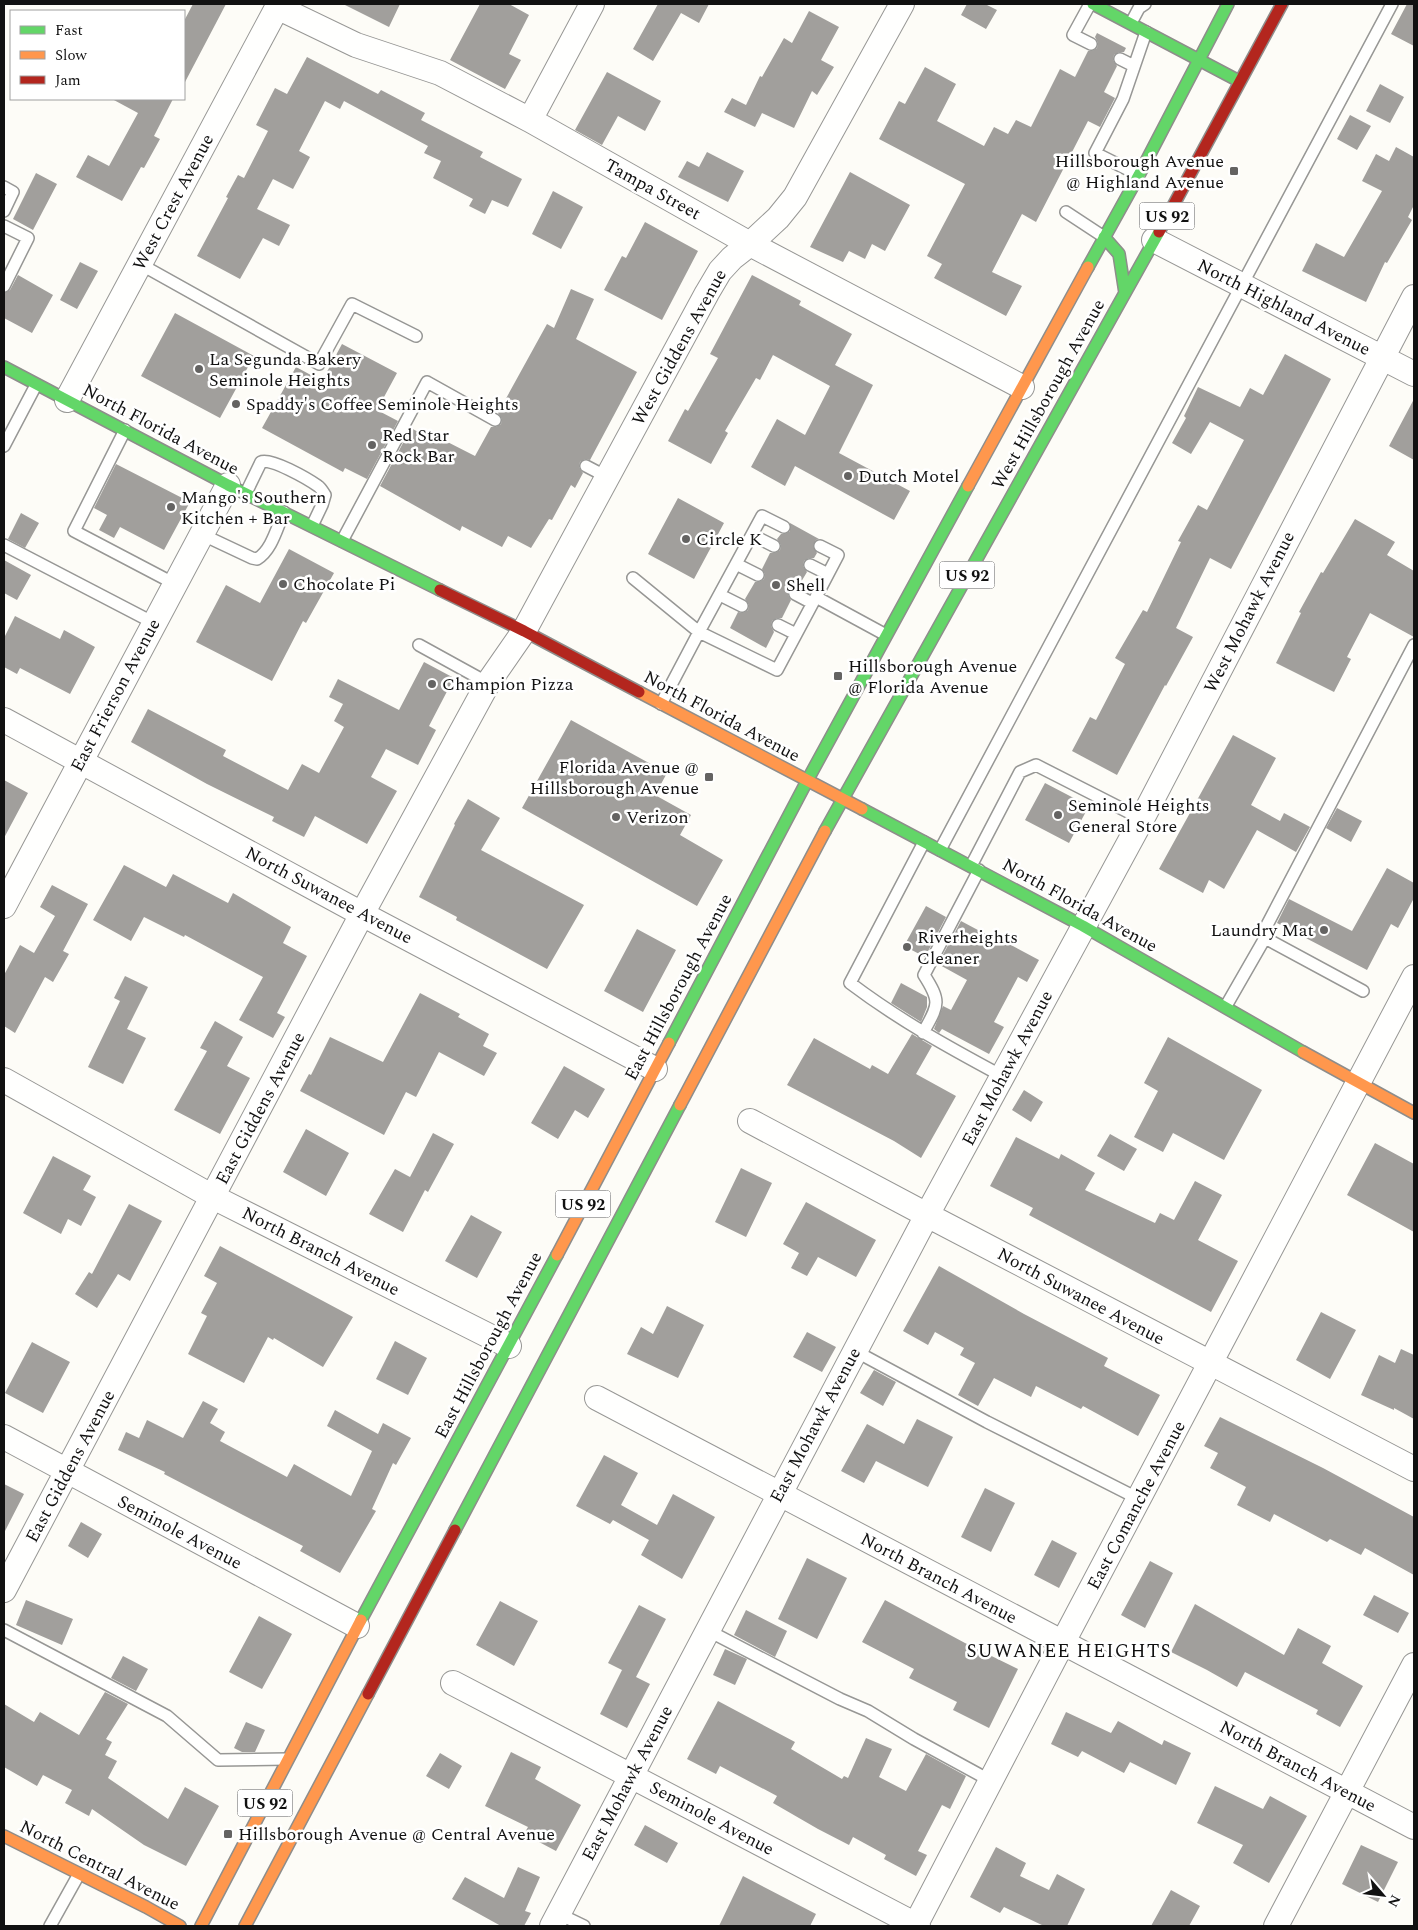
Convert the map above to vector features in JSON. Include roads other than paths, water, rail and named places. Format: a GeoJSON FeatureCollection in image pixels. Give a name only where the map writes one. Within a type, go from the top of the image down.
{"type":"FeatureCollection","features":[{"type":"Feature","properties":{"kind":"main road"},"geometry":{"type":"LineString","coordinates":[[1091,4],[1131,23],[1239,81]]}},
{"type":"Feature","properties":{"kind":"main road","name":"West Hillsborough Avenue"},"geometry":{"type":"LineString","coordinates":[[807,781],[1139,175],[1228,4]]}},
{"type":"Feature","properties":{"kind":"main road","name":"West Hillsborough Avenue"},"geometry":{"type":"LineString","coordinates":[[842,800],[1125,293],[1282,4]]}},
{"type":"Feature","properties":{"kind":"main road"},"geometry":{"type":"LineString","coordinates":[[1104,238],[1119,254],[1125,293]]}},
{"type":"Feature","properties":{"kind":"main road","name":"North Florida Avenue"},"geometry":{"type":"LineString","coordinates":[[4,367],[237,489],[524,631],[842,800],[975,868],[1083,926],[1414,1113]]}},
{"type":"Feature","properties":{"kind":"main road","name":"East Hillsborough Avenue"},"geometry":{"type":"LineString","coordinates":[[201,1926],[357,1626],[509,1346],[807,781]]}},
{"type":"Feature","properties":{"kind":"main road","name":"US 92"},"geometry":{"type":"LineString","coordinates":[[245,1926],[842,800]]}},
{"type":"Feature","properties":{"kind":"main road","name":"North Central Avenue"},"geometry":{"type":"LineString","coordinates":[[4,1836],[180,1926]]}},
{"type":"Feature","properties":{"kind":"street"},"geometry":{"type":"LineString","coordinates":[[530,120],[592,4]]}},
{"type":"Feature","properties":{"kind":"street","name":"West Giddens Avenue"},"geometry":{"type":"LineString","coordinates":[[524,631],[597,472],[720,271],[732,258],[778,218],[795,197],[902,4]]}},
{"type":"Feature","properties":{"kind":"street","name":"Tampa Street"},"geometry":{"type":"LineString","coordinates":[[278,6],[356,45],[440,72],[530,120],[750,244],[1022,386]]}},
{"type":"Feature","properties":{"kind":"street","name":"West Crest Avenue"},"geometry":{"type":"LineString","coordinates":[[67,400],[278,6]]}},
{"type":"Feature","properties":{"kind":"street","name":"North Highland Avenue"},"geometry":{"type":"LineString","coordinates":[[1154,240],[1414,374]]}},
{"type":"Feature","properties":{"kind":"street","name":"West Mohawk Avenue"},"geometry":{"type":"LineString","coordinates":[[1083,926],[1142,819],[1414,297]]}},
{"type":"Feature","properties":{"kind":"street","name":"East Frierson Avenue"},"geometry":{"type":"LineString","coordinates":[[4,905],[202,534],[237,489]]}},
{"type":"Feature","properties":{"kind":"street","name":"East Giddens Avenue"},"geometry":{"type":"LineString","coordinates":[[4,1590],[362,914],[488,683],[524,631]]}},
{"type":"Feature","properties":{"kind":"street","name":"North Suwanee Avenue"},"geometry":{"type":"LineString","coordinates":[[4,720],[362,914],[654,1068]]}},
{"type":"Feature","properties":{"kind":"street","name":"East Mohawk Avenue"},"geometry":{"type":"LineString","coordinates":[[556,1920],[778,1494],[926,1215],[1083,926]]}},
{"type":"Feature","properties":{"kind":"street","name":"East Comanche Avenue"},"geometry":{"type":"LineString","coordinates":[[916,1926],[1063,1642],[1414,977]]}},
{"type":"Feature","properties":{"kind":"street","name":"North Branch Avenue"},"geometry":{"type":"LineString","coordinates":[[4,1080],[213,1197],[509,1346]]}},
{"type":"Feature","properties":{"kind":"street","name":"North Suwanee Avenue"},"geometry":{"type":"LineString","coordinates":[[750,1121],[926,1215],[1414,1469]]}},
{"type":"Feature","properties":{"kind":"street","name":"North Branch Avenue"},"geometry":{"type":"LineString","coordinates":[[597,1398],[1414,1828]]}},
{"type":"Feature","properties":{"kind":"street","name":"Seminole Avenue"},"geometry":{"type":"LineString","coordinates":[[4,1437],[357,1626]]}},
{"type":"Feature","properties":{"kind":"street"},"geometry":{"type":"LineString","coordinates":[[1276,1926],[1414,1664]]}},
{"type":"Feature","properties":{"kind":"street","name":"Seminole Avenue"},"geometry":{"type":"LineString","coordinates":[[453,1683],[916,1926]]}},
{"type":"Feature","properties":{"kind":"lane"},"geometry":{"type":"LineString","coordinates":[[1091,4],[1073,35],[1091,44]]}},
{"type":"Feature","properties":{"kind":"lane"},"geometry":{"type":"LineString","coordinates":[[1131,23],[1140,8],[1145,4]]}},
{"type":"Feature","properties":{"kind":"lane"},"geometry":{"type":"LineString","coordinates":[[940,850],[1392,4]]}},
{"type":"Feature","properties":{"kind":"lane"},"geometry":{"type":"LineString","coordinates":[[1139,175],[1095,153],[1123,99],[1146,31]]}},
{"type":"Feature","properties":{"kind":"lane"},"geometry":{"type":"LineString","coordinates":[[1120,59],[1134,66]]}},
{"type":"Feature","properties":{"kind":"lane"},"geometry":{"type":"LineString","coordinates":[[4,187],[13,192],[4,211]]}},
{"type":"Feature","properties":{"kind":"lane"},"geometry":{"type":"LineString","coordinates":[[1066,212],[1104,238]]}},
{"type":"Feature","properties":{"kind":"lane"},"geometry":{"type":"LineString","coordinates":[[4,226],[28,238],[4,286]]}},
{"type":"Feature","properties":{"kind":"lane"},"geometry":{"type":"LineString","coordinates":[[140,264],[319,364],[352,304],[416,336]]}},
{"type":"Feature","properties":{"kind":"lane"},"geometry":{"type":"LineString","coordinates":[[342,541],[427,382],[495,420]]}},
{"type":"Feature","properties":{"kind":"lane"},"geometry":{"type":"LineString","coordinates":[[4,446],[36,385]]}},
{"type":"Feature","properties":{"kind":"lane"},"geometry":{"type":"LineString","coordinates":[[125,430],[74,531],[175,584]]}},
{"type":"Feature","properties":{"kind":"lane"},"geometry":{"type":"LineString","coordinates":[[237,489],[261,462],[265,460],[274,462],[319,487],[325,495],[312,526]]}},
{"type":"Feature","properties":{"kind":"lane"},"geometry":{"type":"LineString","coordinates":[[202,534],[258,560],[268,548],[284,512]]}},
{"type":"Feature","properties":{"kind":"lane"},"geometry":{"type":"LineString","coordinates":[[661,704],[762,516],[784,527]]}},
{"type":"Feature","properties":{"kind":"lane"},"geometry":{"type":"LineString","coordinates":[[752,535],[774,546]]}},
{"type":"Feature","properties":{"kind":"lane"},"geometry":{"type":"LineString","coordinates":[[4,545],[154,623]]}},
{"type":"Feature","properties":{"kind":"lane"},"geometry":{"type":"LineString","coordinates":[[633,578],[699,632],[777,670],[838,555],[820,546]]}},
{"type":"Feature","properties":{"kind":"lane"},"geometry":{"type":"LineString","coordinates":[[736,564],[758,575]]}},
{"type":"Feature","properties":{"kind":"lane"},"geometry":{"type":"LineString","coordinates":[[810,565],[828,574]]}},
{"type":"Feature","properties":{"kind":"lane"},"geometry":{"type":"LineString","coordinates":[[795,594],[814,600],[886,635]]}},
{"type":"Feature","properties":{"kind":"lane"},"geometry":{"type":"LineString","coordinates":[[720,595],[742,606]]}},
{"type":"Feature","properties":{"kind":"lane"},"geometry":{"type":"LineString","coordinates":[[778,625],[796,634]]}},
{"type":"Feature","properties":{"kind":"lane"},"geometry":{"type":"LineString","coordinates":[[419,645],[488,683]]}},
{"type":"Feature","properties":{"kind":"lane"},"geometry":{"type":"LineString","coordinates":[[1226,1006],[1265,938],[1266,927],[1414,645]]}},
{"type":"Feature","properties":{"kind":"lane"},"geometry":{"type":"LineString","coordinates":[[923,1033],[936,1007],[937,997],[924,975],[1020,772],[1036,765],[1142,819]]}},
{"type":"Feature","properties":{"kind":"lane"},"geometry":{"type":"LineString","coordinates":[[924,842],[850,983],[878,1004],[923,1033],[1002,1076]]}},
{"type":"Feature","properties":{"kind":"lane"},"geometry":{"type":"LineString","coordinates":[[1265,938],[1363,992]]}},
{"type":"Feature","properties":{"kind":"lane"},"geometry":{"type":"LineString","coordinates":[[855,1351],[987,1422],[1139,1499]]}},
{"type":"Feature","properties":{"kind":"lane"},"geometry":{"type":"LineString","coordinates":[[4,1630],[167,1716],[218,1760],[288,1759]]}},
{"type":"Feature","properties":{"kind":"lane"},"geometry":{"type":"LineString","coordinates":[[707,1630],[840,1699],[868,1711],[991,1781]]}},
{"type":"Feature","properties":{"kind":"lane"},"geometry":{"type":"LineString","coordinates":[[56,1924],[79,1874]]}},
{"type":"Feature","properties":{"kind":"lane"},"geometry":{"type":"LineString","coordinates":[[556,1920],[584,1926]]}},
{"type":"Feature","properties":{"kind":"place","name":"Hillsborough Avenue @ Highland Avenue"},"geometry":{"type":"Point","coordinates":[1234,171]}},
{"type":"Feature","properties":{"kind":"place","name":"La Segunda Bakery Seminole Heights"},"geometry":{"type":"Point","coordinates":[199,369]}},
{"type":"Feature","properties":{"kind":"place","name":"Spaddy's Coffee Seminole Heights"},"geometry":{"type":"Point","coordinates":[236,404]}},
{"type":"Feature","properties":{"kind":"place","name":"Red Star Rock Bar"},"geometry":{"type":"Point","coordinates":[372,445]}},
{"type":"Feature","properties":{"kind":"place","name":"Dutch Motel"},"geometry":{"type":"Point","coordinates":[848,476]}},
{"type":"Feature","properties":{"kind":"place","name":"Mango's Southern Kitchen + Bar"},"geometry":{"type":"Point","coordinates":[171,507]}},
{"type":"Feature","properties":{"kind":"place","name":"Circle K"},"geometry":{"type":"Point","coordinates":[686,539]}},
{"type":"Feature","properties":{"kind":"place","name":"Chocolate Pi"},"geometry":{"type":"Point","coordinates":[283,584]}},
{"type":"Feature","properties":{"kind":"place","name":"Shell"},"geometry":{"type":"Point","coordinates":[776,585]}},
{"type":"Feature","properties":{"kind":"place","name":"Hillsborough Avenue @ Florida Avenue"},"geometry":{"type":"Point","coordinates":[838,676]}},
{"type":"Feature","properties":{"kind":"place","name":"Champion Pizza"},"geometry":{"type":"Point","coordinates":[432,684]}},
{"type":"Feature","properties":{"kind":"place","name":"Florida Avenue @ Hillsborough Avenue"},"geometry":{"type":"Point","coordinates":[709,777]}},
{"type":"Feature","properties":{"kind":"place","name":"Seminole Heights General Store"},"geometry":{"type":"Point","coordinates":[1058,815]}},
{"type":"Feature","properties":{"kind":"place","name":"Verizon"},"geometry":{"type":"Point","coordinates":[616,817]}},
{"type":"Feature","properties":{"kind":"place","name":"Laundry Mat"},"geometry":{"type":"Point","coordinates":[1324,930]}},
{"type":"Feature","properties":{"kind":"place","name":"Riverheights Cleaner"},"geometry":{"type":"Point","coordinates":[907,947]}},
{"type":"Feature","properties":{"kind":"place","name":"Hillsborough Avenue @ Central Avenue"},"geometry":{"type":"Point","coordinates":[228,1834]}},
{"type":"Feature","properties":{"kind":"district","name":"SUWANEE HEIGHTS"},"geometry":{"type":"Point","coordinates":[1069,1650]}}]}
